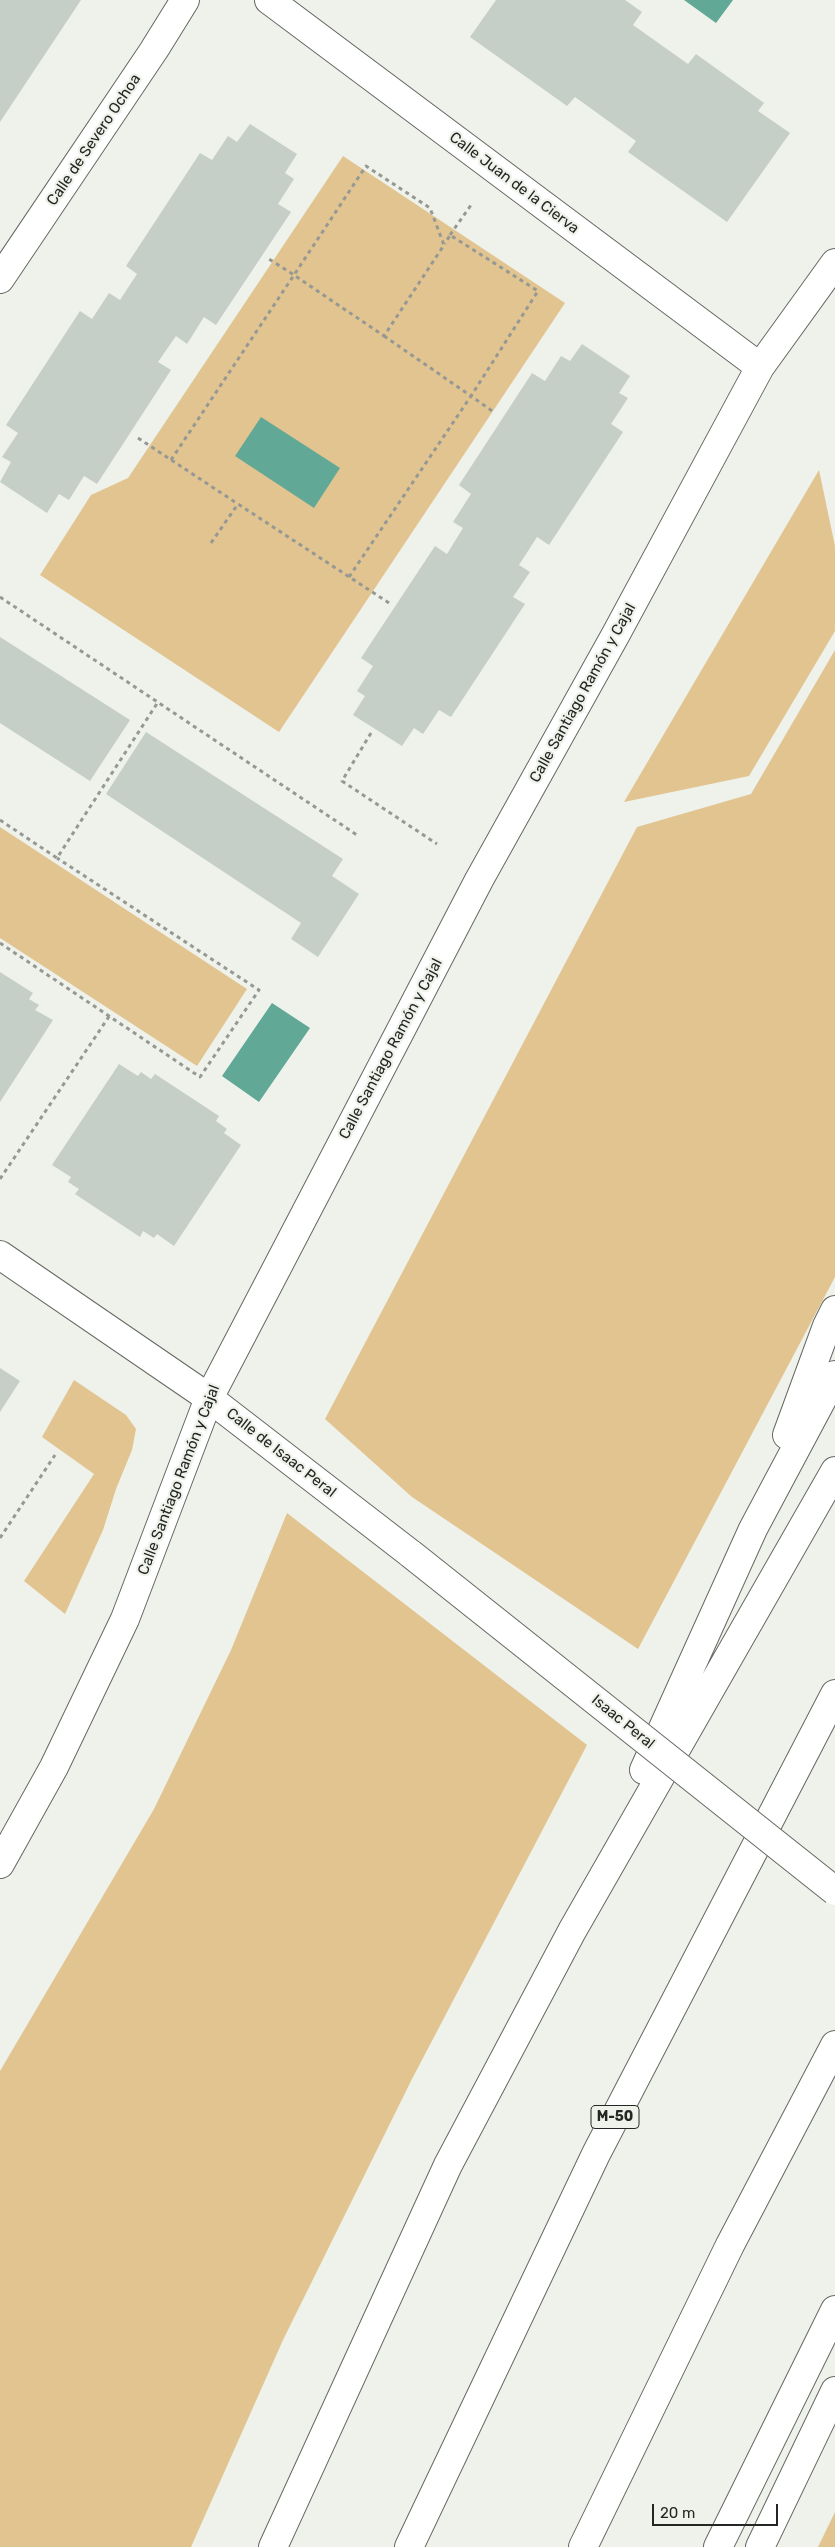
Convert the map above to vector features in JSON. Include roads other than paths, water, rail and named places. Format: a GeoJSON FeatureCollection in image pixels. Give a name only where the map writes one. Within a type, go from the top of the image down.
{"type":"FeatureCollection","features":[{"type":"Feature","properties":{"kind":"main road","name":"Calle de Severo Ochoa"},"geometry":{"type":"LineString","coordinates":[[0,278],[154,50],[185,0]]}},
{"type":"Feature","properties":{"kind":"main road","name":"Calle Juan de la Cierva"},"geometry":{"type":"LineString","coordinates":[[268,0],[760,367]]}},
{"type":"Feature","properties":{"kind":"main road","name":"Calle Santiago Ramón y Cajal"},"geometry":{"type":"LineString","coordinates":[[0,1864],[54,1767],[125,1619],[209,1398],[479,880],[616,634],[760,367],[835,263]]}},
{"type":"Feature","properties":{"kind":"main road","name":"Calle de Isaac Peral"},"geometry":{"type":"LineString","coordinates":[[0,1255],[209,1398],[411,1554]]}},
{"type":"Feature","properties":{"kind":"main road"},"geometry":{"type":"LineString","coordinates":[[753,1529],[827,1326],[835,1310]]}},
{"type":"Feature","properties":{"kind":"main road"},"geometry":{"type":"LineString","coordinates":[[572,1931],[753,1529],[835,1375]]}},
{"type":"Feature","properties":{"kind":"main road"},"geometry":{"type":"LineString","coordinates":[[273,2547],[448,2165],[572,1931],[835,1471]]}},
{"type":"Feature","properties":{"kind":"main road","name":"Isaac Peral"},"geometry":{"type":"LineString","coordinates":[[411,1554],[835,1891]]}},
{"type":"Feature","properties":{"kind":"main road","name":"M-50"},"geometry":{"type":"LineString","coordinates":[[410,2547],[596,2154],[835,1694]]}},
{"type":"Feature","properties":{"kind":"main road"},"geometry":{"type":"LineString","coordinates":[[583,2547],[730,2245],[835,2045]]}},
{"type":"Feature","properties":{"kind":"main road"},"geometry":{"type":"LineString","coordinates":[[718,2547],[835,2310]]}},
{"type":"Feature","properties":{"kind":"main road"},"geometry":{"type":"LineString","coordinates":[[760,2547],[835,2391]]}}]}
